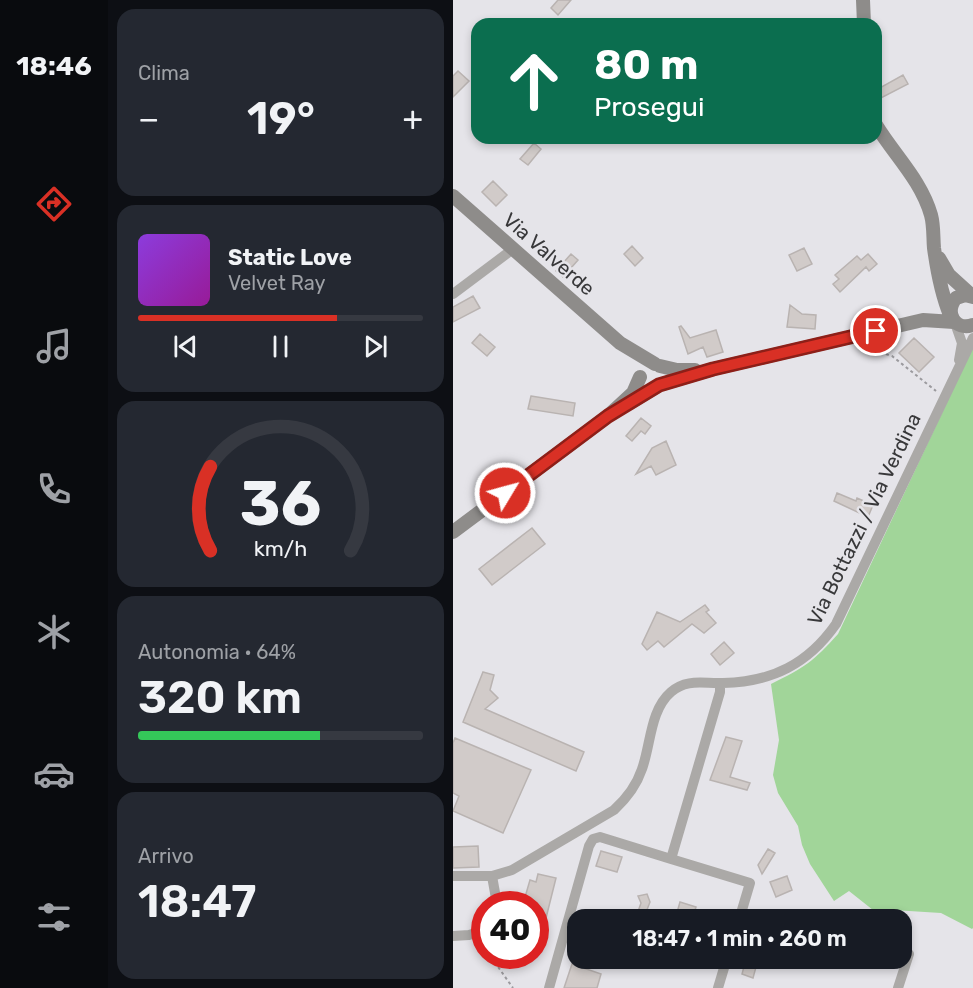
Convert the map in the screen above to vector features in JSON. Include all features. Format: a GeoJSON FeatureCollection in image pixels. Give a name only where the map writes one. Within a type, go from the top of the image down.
{"type":"FeatureCollection","features":[{"type":"Feature","properties":{"kind":"street"},"geometry":{"type":"LineString","coordinates":[[863,0],[864,18]]}},
{"type":"Feature","properties":{"kind":"street"},"geometry":{"type":"LineString","coordinates":[[882,133],[909,169],[927,203],[944,301],[965,327],[973,325]]}},
{"type":"Feature","properties":{"kind":"street","name":"Via Valverde"},"geometry":{"type":"LineString","coordinates":[[453,195],[620,343]]}},
{"type":"Feature","properties":{"kind":"street"},"geometry":{"type":"LineString","coordinates":[[453,294],[513,249]]}},
{"type":"Feature","properties":{"kind":"street"},"geometry":{"type":"LineString","coordinates":[[935,251],[949,275],[972,296]]}},
{"type":"Feature","properties":{"kind":"street"},"geometry":{"type":"LineString","coordinates":[[956,372],[962,343],[953,313],[960,296],[972,296]]}},
{"type":"Feature","properties":{"kind":"street"},"geometry":{"type":"LineString","coordinates":[[620,343],[637,364],[644,385],[653,388],[713,369],[953,313]]}},
{"type":"Feature","properties":{"kind":"street"},"geometry":{"type":"LineString","coordinates":[[956,372],[973,338]]}},
{"type":"Feature","properties":{"kind":"street"},"geometry":{"type":"LineString","coordinates":[[608,416],[659,386],[664,374],[657,365],[620,343]]}},
{"type":"Feature","properties":{"kind":"street"},"geometry":{"type":"LineString","coordinates":[[453,532],[608,416],[633,393],[646,365],[677,370],[713,369]]}},
{"type":"Feature","properties":{"kind":"street","name":"Via Bottazzi / Via Verdina"},"geometry":{"type":"LineString","coordinates":[[453,876],[492,876],[524,865],[614,810],[623,801],[642,770],[658,709],[664,699],[680,686],[689,682],[743,682],[775,675],[800,662],[827,637],[841,613],[956,372]]}},
{"type":"Feature","properties":{"kind":"street"},"geometry":{"type":"LineString","coordinates":[[671,859],[720,692],[720,683]]}},
{"type":"Feature","properties":{"kind":"street"},"geometry":{"type":"LineString","coordinates":[[549,988],[589,846],[593,839],[600,837],[750,883],[742,909]]}},
{"type":"Feature","properties":{"kind":"street"},"geometry":{"type":"LineString","coordinates":[[492,876],[495,891]]}},
{"type":"Feature","properties":{"kind":"street"},"geometry":{"type":"LineString","coordinates":[[453,936],[471,934]]}},
{"type":"Feature","properties":{"kind":"street"},"geometry":{"type":"LineString","coordinates":[[718,988],[724,969]]}},
{"type":"Feature","properties":{"kind":"street"},"geometry":{"type":"LineString","coordinates":[[898,988],[904,969]]}},
{"type":"Feature","properties":{"kind":"path"},"geometry":{"type":"LineString","coordinates":[[860,347],[892,356],[940,395]]}},
{"type":"Feature","properties":{"kind":"path"},"geometry":{"type":"LineString","coordinates":[[500,969],[513,988]]}},
{"type":"Feature","properties":{"kind":"green space"},"geometry":{"type":"Polygon","coordinates":[[[973,347],[972,929],[941,913],[912,911],[912,909],[872,909],[849,891],[834,901],[810,864],[802,845],[798,826],[778,793],[773,775],[779,740],[771,684],[808,663],[838,634],[973,347]]]}},
{"type":"Feature","properties":{"kind":"building"},"geometry":{"type":"Polygon","coordinates":[[[558,0],[571,0],[558,15],[551,8],[558,0]]]}},
{"type":"Feature","properties":{"kind":"building"},"geometry":{"type":"Polygon","coordinates":[[[458,71],[469,81],[453,97],[453,76],[458,71]]]}},
{"type":"Feature","properties":{"kind":"building"},"geometry":{"type":"Polygon","coordinates":[[[903,75],[908,84],[882,97],[882,87],[903,75]]]}},
{"type":"Feature","properties":{"kind":"building"},"geometry":{"type":"Polygon","coordinates":[[[533,144],[541,149],[528,165],[520,159],[533,144]]]}},
{"type":"Feature","properties":{"kind":"building"},"geometry":{"type":"Polygon","coordinates":[[[493,181],[507,195],[496,206],[482,192],[493,181]]]}},
{"type":"Feature","properties":{"kind":"building"},"geometry":{"type":"Polygon","coordinates":[[[632,246],[643,258],[635,266],[624,254],[632,246]]]}},
{"type":"Feature","properties":{"kind":"building"},"geometry":{"type":"Polygon","coordinates":[[[804,248],[812,264],[797,271],[789,255],[804,248]]]}},
{"type":"Feature","properties":{"kind":"building"},"geometry":{"type":"Polygon","coordinates":[[[571,254],[578,260],[563,277],[556,271],[571,254]]]}},
{"type":"Feature","properties":{"kind":"building"},"geometry":{"type":"Polygon","coordinates":[[[868,254],[877,264],[869,271],[866,267],[840,292],[833,284],[839,279],[835,275],[857,256],[861,260],[868,254]]]}},
{"type":"Feature","properties":{"kind":"building"},"geometry":{"type":"Polygon","coordinates":[[[473,296],[480,308],[453,322],[453,307],[473,296]]]}},
{"type":"Feature","properties":{"kind":"building"},"geometry":{"type":"Polygon","coordinates":[[[790,305],[802,314],[816,315],[815,329],[787,327],[790,305]]]}},
{"type":"Feature","properties":{"kind":"building"},"geometry":{"type":"Polygon","coordinates":[[[681,326],[690,338],[716,330],[723,352],[707,357],[703,347],[688,354],[679,327],[681,326]]]}},
{"type":"Feature","properties":{"kind":"building"},"geometry":{"type":"Polygon","coordinates":[[[480,334],[495,347],[487,356],[472,343],[480,334]]]}},
{"type":"Feature","properties":{"kind":"building"},"geometry":{"type":"Polygon","coordinates":[[[914,338],[934,357],[919,372],[899,353],[914,338]]]}},
{"type":"Feature","properties":{"kind":"building"},"geometry":{"type":"Polygon","coordinates":[[[531,396],[575,403],[573,416],[528,409],[531,396]]]}},
{"type":"Feature","properties":{"kind":"building"},"geometry":{"type":"Polygon","coordinates":[[[641,418],[651,426],[645,434],[641,431],[632,441],[626,436],[641,418]]]}},
{"type":"Feature","properties":{"kind":"building"},"geometry":{"type":"Polygon","coordinates":[[[666,441],[676,465],[656,475],[651,466],[636,474],[652,448],[666,441]]]}},
{"type":"Feature","properties":{"kind":"building"},"geometry":{"type":"Polygon","coordinates":[[[837,493],[873,505],[868,517],[834,501],[837,493]]]}},
{"type":"Feature","properties":{"kind":"building"},"geometry":{"type":"Polygon","coordinates":[[[532,528],[545,544],[492,585],[479,569],[532,528]]]}},
{"type":"Feature","properties":{"kind":"building"},"geometry":{"type":"Polygon","coordinates":[[[705,605],[709,610],[706,612],[716,623],[704,633],[692,624],[664,647],[658,641],[647,650],[642,644],[657,612],[680,622],[705,605]]]}},
{"type":"Feature","properties":{"kind":"building"},"geometry":{"type":"Polygon","coordinates":[[[724,642],[734,653],[720,665],[711,654],[724,642]]]}},
{"type":"Feature","properties":{"kind":"building"},"geometry":{"type":"Polygon","coordinates":[[[483,672],[494,675],[490,690],[498,698],[485,709],[584,752],[576,771],[463,722],[483,672]]]}},
{"type":"Feature","properties":{"kind":"building"},"geometry":{"type":"Polygon","coordinates":[[[726,737],[742,741],[730,777],[750,783],[747,790],[710,780],[726,737]]]}},
{"type":"Feature","properties":{"kind":"building"},"geometry":{"type":"Polygon","coordinates":[[[455,738],[531,770],[503,833],[453,811],[459,796],[453,793],[453,743],[455,738]]]}},
{"type":"Feature","properties":{"kind":"building"},"geometry":{"type":"Polygon","coordinates":[[[478,846],[479,867],[453,868],[453,847],[478,846]]]}},
{"type":"Feature","properties":{"kind":"building"},"geometry":{"type":"Polygon","coordinates":[[[768,849],[775,853],[762,874],[758,865],[768,849]]]}},
{"type":"Feature","properties":{"kind":"building"},"geometry":{"type":"Polygon","coordinates":[[[601,851],[622,857],[617,872],[596,866],[601,851]]]}},
{"type":"Feature","properties":{"kind":"building"},"geometry":{"type":"Polygon","coordinates":[[[538,874],[556,878],[549,906],[549,891],[527,891],[530,880],[536,882],[538,874]]]}},
{"type":"Feature","properties":{"kind":"building"},"geometry":{"type":"Polygon","coordinates":[[[787,876],[792,890],[776,897],[770,882],[787,876]]]}},
{"type":"Feature","properties":{"kind":"building"},"geometry":{"type":"Polygon","coordinates":[[[647,894],[650,902],[647,909],[639,909],[641,903],[638,896],[647,894]]]}},
{"type":"Feature","properties":{"kind":"building"},"geometry":{"type":"Polygon","coordinates":[[[680,902],[696,907],[695,909],[678,909],[680,902]]]}},
{"type":"Feature","properties":{"kind":"building"},"geometry":{"type":"Polygon","coordinates":[[[570,969],[586,969],[601,974],[597,988],[564,988],[570,969]]]}},
{"type":"Feature","properties":{"kind":"building"},"geometry":{"type":"Polygon","coordinates":[[[743,969],[755,969],[753,978],[742,974],[743,969]]]}},
{"type":"Feature","properties":{"kind":"route"},"geometry":{"type":"LineString","coordinates":[[505,493],[608,416],[659,385],[713,369],[876,331]]}}]}
